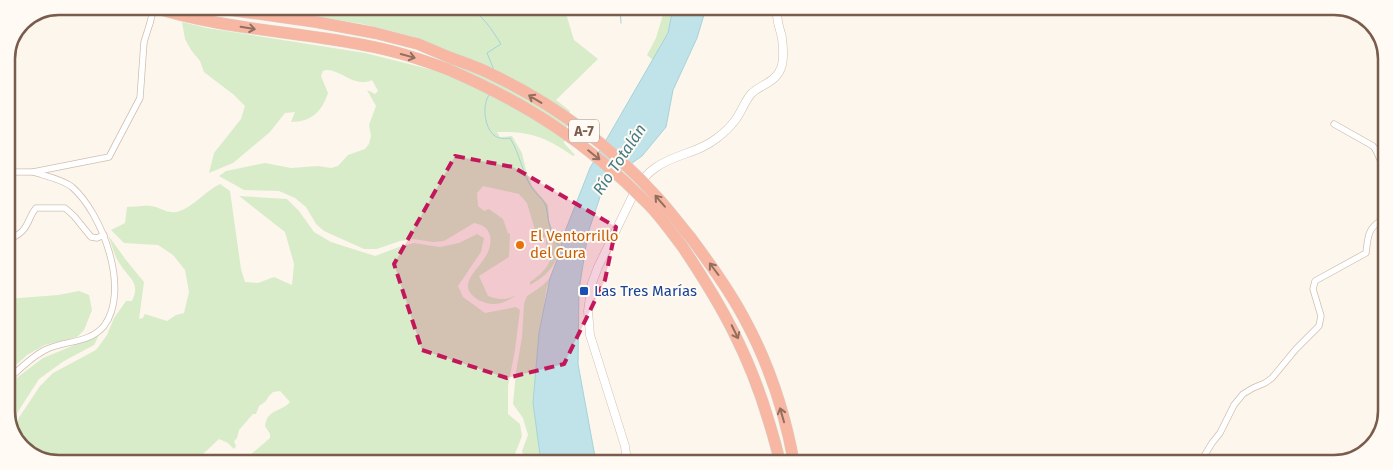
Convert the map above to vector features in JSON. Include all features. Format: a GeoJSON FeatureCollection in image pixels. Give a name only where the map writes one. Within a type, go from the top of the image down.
{"type":"FeatureCollection","features":[{"type":"Feature","properties":{"kind":"highway","name":"A-7"},"geometry":{"type":"LineString","coordinates":[[186,15],[214,22],[373,46],[414,57],[488,87],[528,108],[572,137],[616,173],[687,242],[725,285],[745,318],[762,356],[777,396],[792,455]]}},
{"type":"Feature","properties":{"kind":"highway","name":"A-7"},"geometry":{"type":"LineString","coordinates":[[266,15],[375,33],[418,44],[493,75],[536,99],[582,129],[623,164],[657,197],[687,242],[734,329],[750,365],[763,402],[778,455]]}},
{"type":"Feature","properties":{"kind":"street"},"geometry":{"type":"LineString","coordinates":[[15,172],[33,172],[109,157],[140,98],[142,51],[152,15]]}},
{"type":"Feature","properties":{"kind":"street"},"geometry":{"type":"LineString","coordinates":[[626,455],[625,446],[590,335],[588,311],[592,283],[637,187],[644,177],[669,160],[699,150],[716,139],[735,120],[751,94],[770,82],[781,68],[782,39],[776,15]]}},
{"type":"Feature","properties":{"kind":"street"},"geometry":{"type":"LineString","coordinates":[[1334,124],[1373,146],[1378,154]]}},
{"type":"Feature","properties":{"kind":"street"},"geometry":{"type":"LineString","coordinates":[[15,374],[44,350],[83,339],[96,333],[104,325],[114,299],[114,274],[104,236],[85,202],[71,186],[33,172]]}},
{"type":"Feature","properties":{"kind":"street"},"geometry":{"type":"LineString","coordinates":[[15,236],[24,229],[31,213],[36,208],[65,208],[92,236],[97,238],[104,236]]}},
{"type":"Feature","properties":{"kind":"street"},"geometry":{"type":"LineString","coordinates":[[1205,455],[1220,433],[1234,405],[1243,394],[1272,378],[1296,349],[1320,326],[1321,316],[1313,289],[1314,281],[1366,252],[1369,232],[1378,223]]}},
{"type":"Feature","properties":{"kind":"highlighted area"},"geometry":{"type":"Polygon","coordinates":[[[455,156],[513,167],[616,227],[605,280],[564,364],[507,378],[422,350],[394,264],[455,156]]]}},
{"type":"Feature","properties":{"kind":"green space"},"geometry":{"type":"Polygon","coordinates":[[[307,15],[566,15],[574,40],[598,59],[556,100],[570,111],[564,143],[575,155],[573,156],[537,136],[497,132],[500,137],[512,136],[522,153],[532,186],[548,205],[549,221],[554,234],[549,235],[546,260],[546,238],[541,236],[538,229],[535,230],[527,203],[519,194],[483,186],[477,193],[478,206],[484,211],[489,209],[503,219],[510,234],[509,257],[479,276],[488,296],[503,299],[517,295],[506,301],[491,304],[481,301],[473,296],[468,288],[470,278],[489,250],[490,236],[488,230],[480,225],[474,223],[444,241],[433,242],[413,239],[400,241],[377,249],[364,249],[324,231],[316,224],[306,207],[295,198],[279,191],[244,190],[219,176],[226,171],[265,163],[291,168],[318,166],[331,168],[338,166],[348,155],[365,149],[369,144],[371,136],[369,125],[376,106],[367,90],[375,94],[378,91],[372,80],[359,82],[333,71],[323,71],[321,76],[328,93],[323,105],[315,114],[305,120],[291,122],[295,112],[285,113],[270,132],[233,163],[209,173],[214,153],[241,119],[245,106],[204,72],[200,61],[185,39],[182,22],[207,28],[365,53],[445,73],[453,53],[415,37],[363,24],[307,15]]]}},
{"type":"Feature","properties":{"kind":"green space"},"geometry":{"type":"Polygon","coordinates":[[[663,15],[672,15],[668,33],[653,60],[647,55],[656,38],[663,15]]]}},
{"type":"Feature","properties":{"kind":"green space"},"geometry":{"type":"Polygon","coordinates":[[[220,184],[230,191],[241,269],[245,282],[258,283],[274,277],[292,285],[294,264],[285,232],[239,196],[287,199],[299,211],[314,232],[331,242],[375,256],[414,243],[440,247],[459,243],[477,234],[484,238],[481,252],[458,286],[463,297],[485,313],[516,307],[520,310],[508,386],[508,414],[520,424],[522,436],[515,455],[250,455],[270,438],[270,434],[265,426],[269,416],[290,402],[280,391],[273,392],[259,406],[256,414],[253,414],[239,430],[234,441],[236,446],[234,449],[228,443],[219,439],[202,455],[59,455],[45,453],[32,446],[24,438],[16,423],[40,386],[53,373],[96,350],[107,335],[114,318],[126,301],[132,301],[135,285],[118,261],[108,235],[144,282],[139,319],[143,318],[145,314],[167,321],[176,315],[184,313],[189,292],[185,270],[173,255],[158,245],[124,243],[111,230],[125,223],[127,207],[151,206],[170,212],[177,212],[189,207],[220,184]]]}},
{"type":"Feature","properties":{"kind":"green space"},"geometry":{"type":"Polygon","coordinates":[[[564,234],[560,251],[550,270],[530,285],[530,282],[548,265],[552,254],[552,241],[558,240],[564,234]]]}},
{"type":"Feature","properties":{"kind":"green space"},"geometry":{"type":"Polygon","coordinates":[[[550,278],[546,290],[533,403],[540,455],[523,455],[522,451],[528,435],[523,418],[513,404],[516,372],[522,337],[524,304],[527,296],[550,278]]]}},
{"type":"Feature","properties":{"kind":"green space"},"geometry":{"type":"Polygon","coordinates":[[[79,291],[89,295],[92,310],[84,330],[77,337],[45,345],[27,355],[15,366],[15,298],[58,295],[79,291]]]}},
{"type":"Feature","properties":{"kind":"green space"},"geometry":{"type":"Polygon","coordinates":[[[99,335],[94,345],[64,361],[39,379],[15,416],[15,379],[43,358],[99,335]]]}},
{"type":"Feature","properties":{"kind":"water","name":"Río Totalán"},"geometry":{"type":"Polygon","coordinates":[[[672,15],[704,15],[697,38],[673,90],[666,127],[642,156],[605,182],[588,233],[579,290],[578,364],[595,455],[540,455],[533,403],[539,333],[550,278],[559,255],[564,234],[590,168],[668,33],[672,15]]]}},
{"type":"Feature","properties":{"kind":"waterway"},"geometry":{"type":"LineString","coordinates":[[479,15],[501,44],[487,53],[494,70]]}},
{"type":"Feature","properties":{"kind":"waterway"},"geometry":{"type":"LineString","coordinates":[[620,15],[621,23]]}},
{"type":"Feature","properties":{"kind":"waterway"},"geometry":{"type":"LineString","coordinates":[[489,95],[485,105],[488,128],[497,137],[510,138],[532,188],[546,206],[552,233]]}},
{"type":"Feature","properties":{"kind":"waterway"},"geometry":{"type":"LineString","coordinates":[[556,242],[560,247]]}},
{"type":"Feature","properties":{"kind":"place","name":"El Ventorrillo del Cura"},"geometry":{"type":"Point","coordinates":[520,245]}},
{"type":"Feature","properties":{"kind":"place","name":"Las Tres Marías"},"geometry":{"type":"Point","coordinates":[584,291]}}]}
